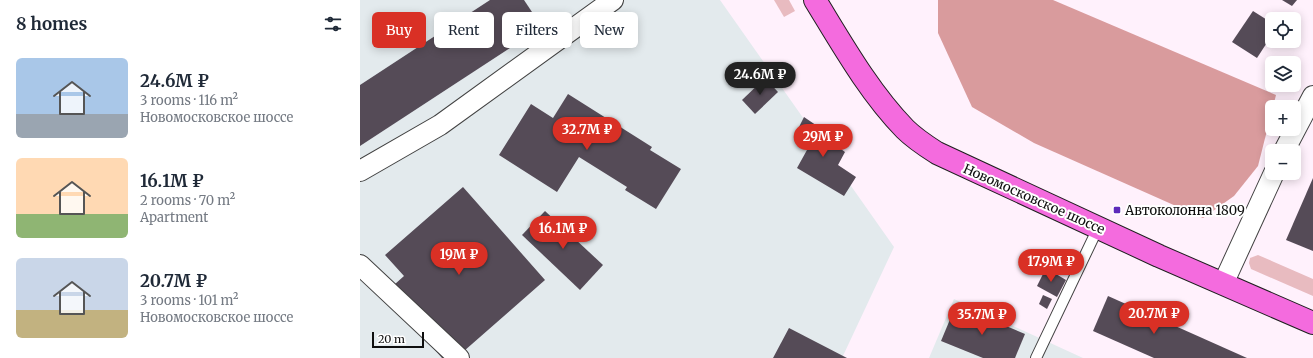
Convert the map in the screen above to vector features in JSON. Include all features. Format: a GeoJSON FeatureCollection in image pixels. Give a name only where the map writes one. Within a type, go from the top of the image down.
{"type":"FeatureCollection","features":[{"type":"Feature","properties":{"kind":"main road","name":"Новомосковское шоссе"},"geometry":{"type":"LineString","coordinates":[[815,0],[855,64],[881,101],[906,130],[937,154],[1098,228],[1313,323]]}},
{"type":"Feature","properties":{"kind":"street"},"geometry":{"type":"LineString","coordinates":[[360,170],[440,125],[613,0]]}},
{"type":"Feature","properties":{"kind":"street"},"geometry":{"type":"LineString","coordinates":[[1288,144],[1313,96]]}},
{"type":"Feature","properties":{"kind":"street"},"geometry":{"type":"LineString","coordinates":[[1223,284],[1271,180]]}},
{"type":"Feature","properties":{"kind":"street"},"geometry":{"type":"LineString","coordinates":[[360,265],[459,358]]}},
{"type":"Feature","properties":{"kind":"lane"},"geometry":{"type":"LineString","coordinates":[[1036,358],[1098,228]]}},
{"type":"Feature","properties":{"kind":"shaded area"},"geometry":{"type":"Polygon","coordinates":[[[360,0],[720,0],[894,247],[842,358],[360,358],[360,0]]]}},
{"type":"Feature","properties":{"kind":"shaded area"},"geometry":{"type":"Polygon","coordinates":[[[774,0],[789,0],[795,11],[784,17],[774,0]]]}},
{"type":"Feature","properties":{"kind":"shaded area"},"geometry":{"type":"Polygon","coordinates":[[[938,0],[1053,0],[1265,90],[1265,92],[1276,95],[1275,100],[1265,100],[1266,136],[1258,166],[1234,196],[1203,218],[1034,143],[972,107],[938,33],[938,0]]]}},
{"type":"Feature","properties":{"kind":"shaded area"},"geometry":{"type":"Polygon","coordinates":[[[1258,255],[1313,279],[1313,296],[1251,269],[1249,263],[1250,258],[1258,255]]]}},
{"type":"Feature","properties":{"kind":"shaded area"},"geometry":{"type":"Polygon","coordinates":[[[954,299],[1083,358],[929,358],[954,299]]]}},
{"type":"Feature","properties":{"kind":"building"},"geometry":{"type":"Polygon","coordinates":[[[490,0],[524,0],[532,12],[502,12],[502,48],[510,48],[360,146],[360,85],[417,48],[426,48],[426,42],[434,37],[434,48],[494,48],[494,12],[472,12],[490,0]]]}},
{"type":"Feature","properties":{"kind":"building"},"geometry":{"type":"Polygon","coordinates":[[[1282,0],[1297,0],[1292,6],[1282,0]]]}},
{"type":"Feature","properties":{"kind":"building"},"geometry":{"type":"Polygon","coordinates":[[[1253,11],[1265,19],[1265,46],[1257,58],[1232,42],[1253,11]]]}},
{"type":"Feature","properties":{"kind":"building"},"geometry":{"type":"Polygon","coordinates":[[[765,78],[778,92],[755,114],[742,100],[765,78]]]}},
{"type":"Feature","properties":{"kind":"building"},"geometry":{"type":"Polygon","coordinates":[[[568,94],[652,147],[650,150],[681,169],[656,209],[625,190],[627,187],[579,157],[557,192],[499,155],[531,104],[553,118],[568,94]]]}},
{"type":"Feature","properties":{"kind":"building"},"geometry":{"type":"Polygon","coordinates":[[[804,117],[829,134],[827,139],[845,152],[838,165],[856,177],[844,196],[797,168],[807,150],[801,146],[805,141],[795,135],[804,117]]]}},
{"type":"Feature","properties":{"kind":"building"},"geometry":{"type":"Polygon","coordinates":[[[1313,178],[1313,251],[1286,240],[1313,178]]]}},
{"type":"Feature","properties":{"kind":"building"},"geometry":{"type":"Polygon","coordinates":[[[463,187],[545,280],[456,358],[442,358],[385,293],[404,276],[385,255],[463,187]]]}},
{"type":"Feature","properties":{"kind":"building"},"geometry":{"type":"Polygon","coordinates":[[[545,211],[603,265],[580,290],[522,235],[545,211]]]}},
{"type":"Feature","properties":{"kind":"building"},"geometry":{"type":"Polygon","coordinates":[[[1046,268],[1066,280],[1057,297],[1037,286],[1046,268]]]}},
{"type":"Feature","properties":{"kind":"building"},"geometry":{"type":"Polygon","coordinates":[[[1043,295],[1052,299],[1047,309],[1039,304],[1043,295]]]}},
{"type":"Feature","properties":{"kind":"building"},"geometry":{"type":"Polygon","coordinates":[[[1108,296],[1247,358],[1154,358],[1093,331],[1108,296]]]}},
{"type":"Feature","properties":{"kind":"building"},"geometry":{"type":"Polygon","coordinates":[[[956,305],[1025,334],[1015,358],[983,358],[941,341],[956,305]]]}},
{"type":"Feature","properties":{"kind":"building"},"geometry":{"type":"Polygon","coordinates":[[[789,328],[847,358],[773,358],[789,328]]]}},
{"type":"Feature","properties":{"kind":"place","name":"Автоколонна 1809"},"geometry":{"type":"Point","coordinates":[1117,210]}}]}
